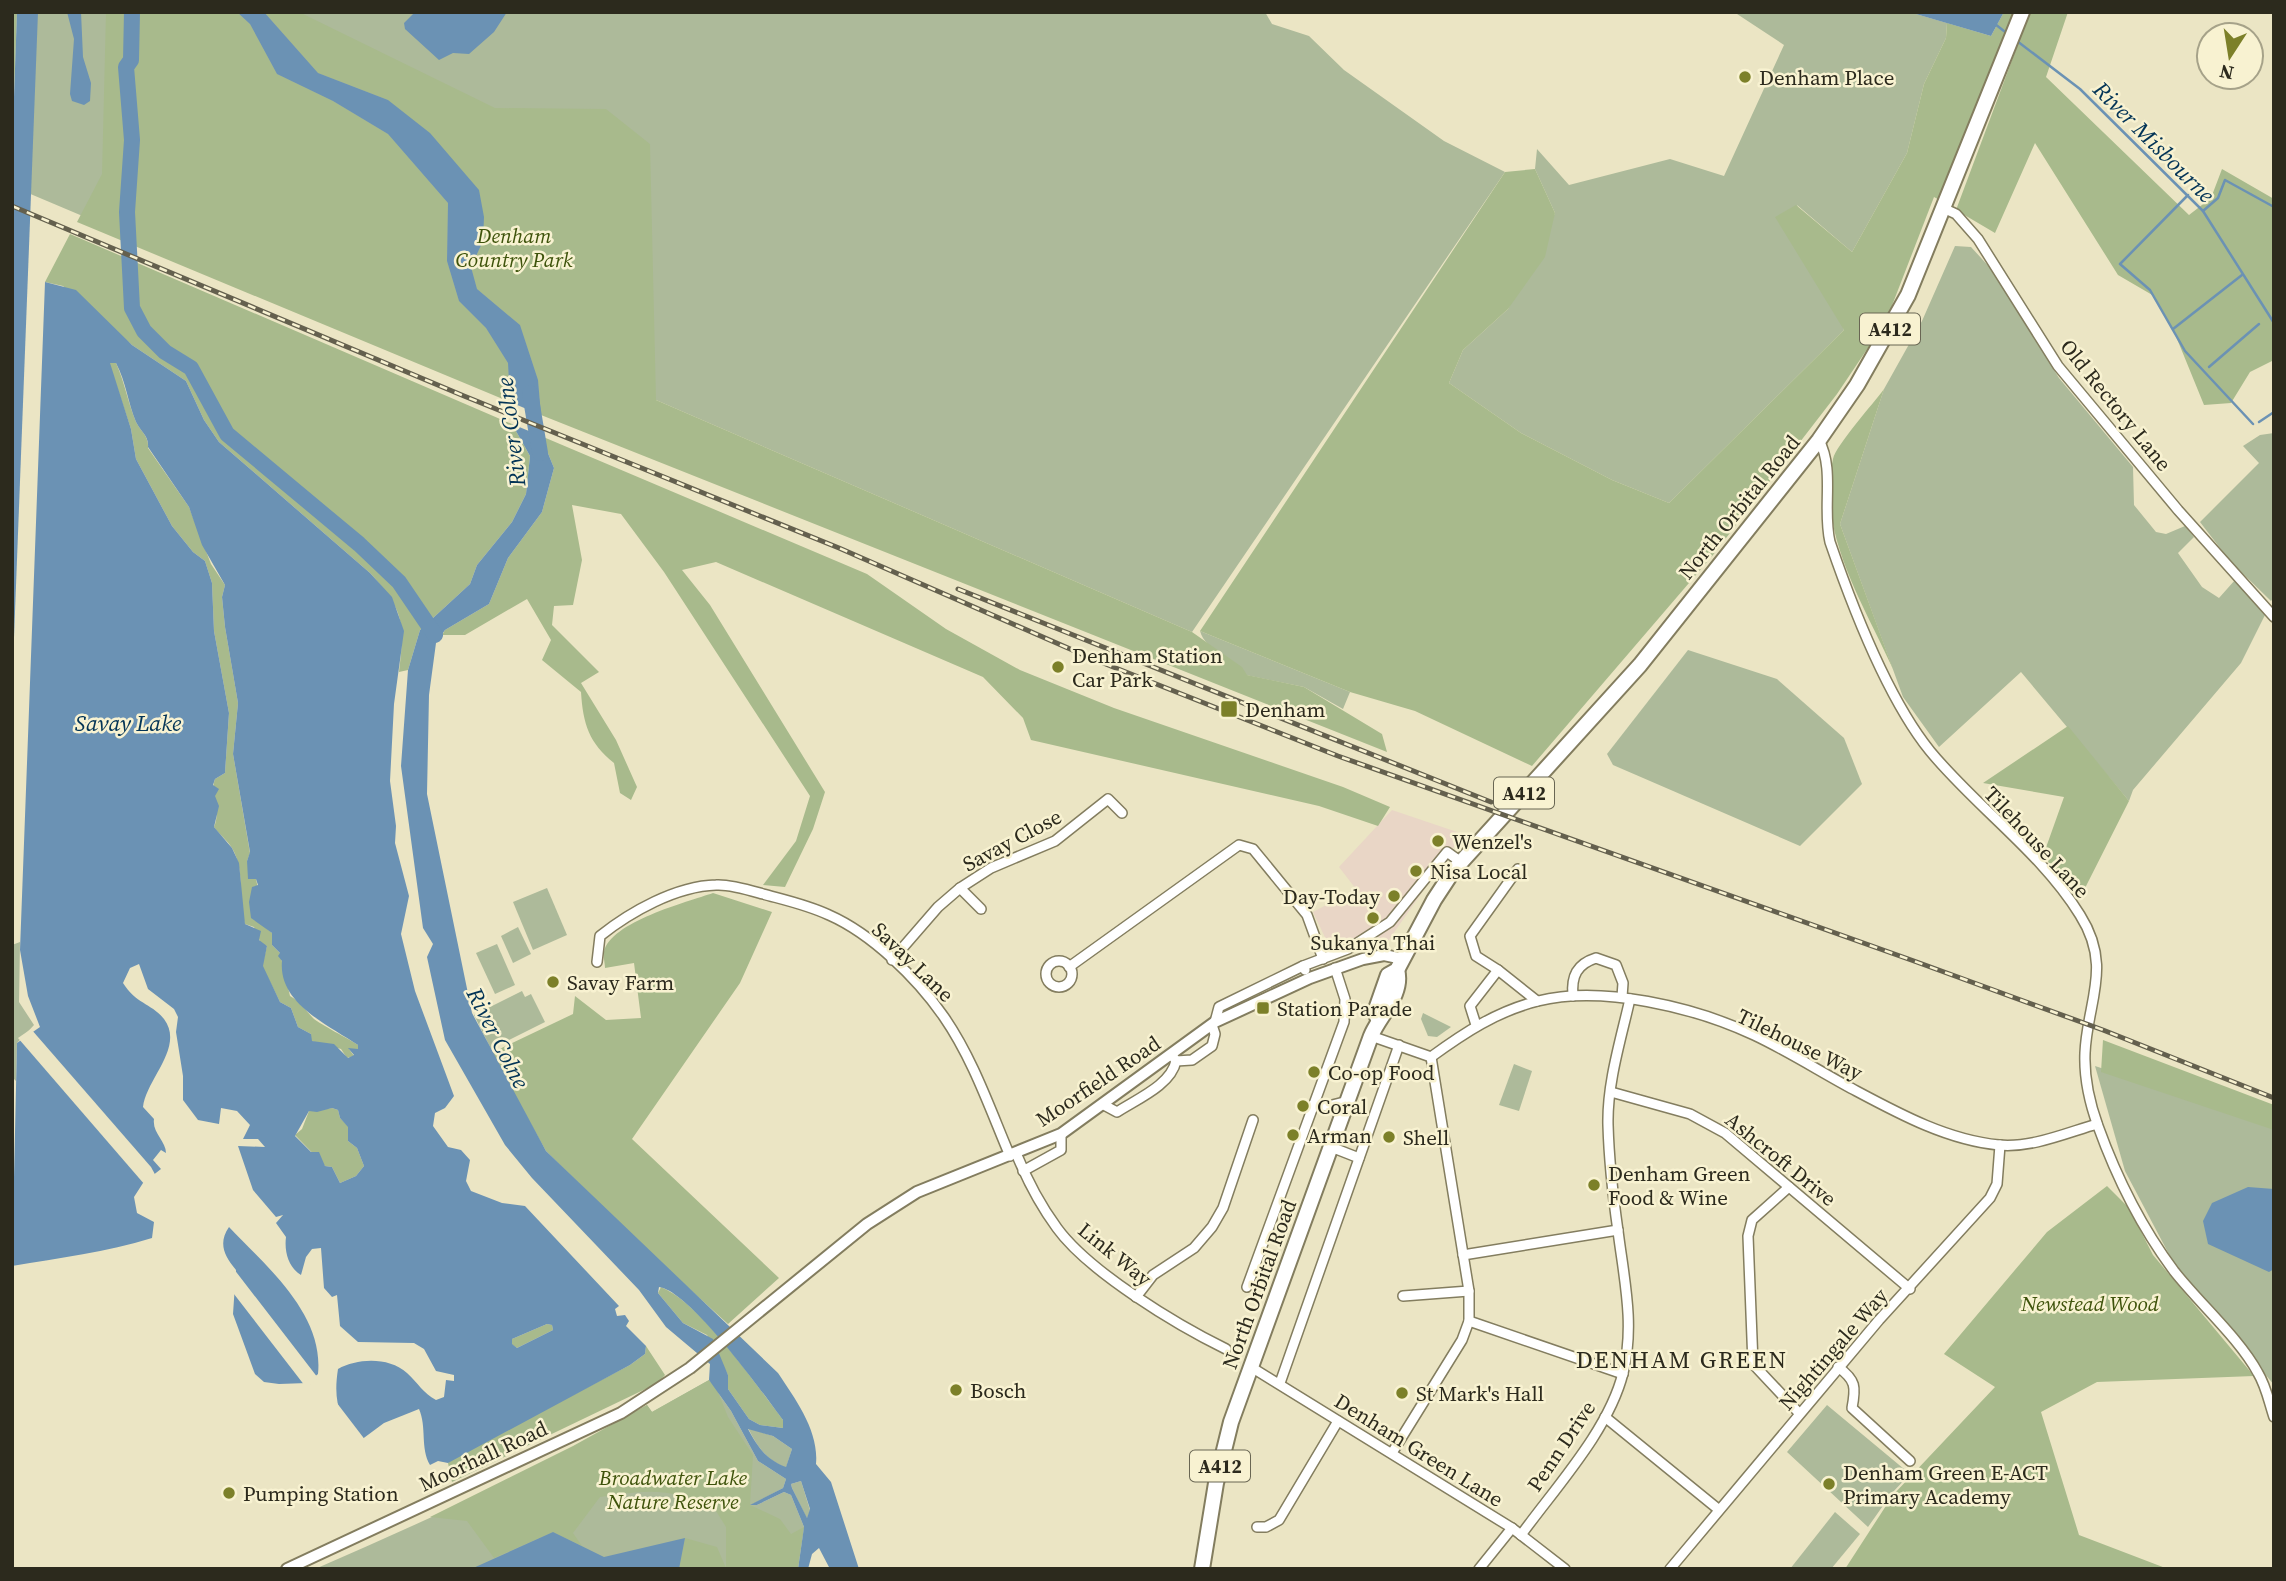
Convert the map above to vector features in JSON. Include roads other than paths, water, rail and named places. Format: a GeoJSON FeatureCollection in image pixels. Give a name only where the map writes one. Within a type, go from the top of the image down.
{"type":"FeatureCollection","features":[{"type":"Feature","properties":{"kind":"main road","name":"North Orbital Road"},"geometry":{"type":"LineString","coordinates":[[1202,1569],[1216,1483],[1231,1422],[1378,1019],[1375,1012],[1388,975],[1400,965],[1434,900],[1461,862],[1617,693],[1819,440],[1884,340],[1908,295],[2019,18]]}},
{"type":"Feature","properties":{"kind":"street","name":"Old Rectory Lane"},"geometry":{"type":"LineString","coordinates":[[1944,208],[1956,214],[1978,239],[2058,366],[2178,510],[2274,617]]}},
{"type":"Feature","properties":{"kind":"street","name":"Tilehouse Lane"},"geometry":{"type":"LineString","coordinates":[[1819,440],[1826,460],[1825,523],[1830,542],[1902,712],[1954,778],[2014,837],[2070,900],[2090,936],[2098,975],[2085,1051],[2085,1071],[2097,1124],[2129,1196],[2165,1258],[2258,1371],[2274,1418]]}},
{"type":"Feature","properties":{"kind":"street","name":"Savay Close"},"geometry":{"type":"LineString","coordinates":[[892,960],[938,907],[960,888],[991,869],[1055,841],[1108,799],[1122,813]]}},
{"type":"Feature","properties":{"kind":"street"},"geometry":{"type":"LineString","coordinates":[[1069,967],[1239,845],[1253,849],[1307,915],[1323,959]]}},
{"type":"Feature","properties":{"kind":"street"},"geometry":{"type":"LineString","coordinates":[[1104,1105],[1117,1112],[1174,1072],[1174,1058],[1192,1060],[1212,1046],[1219,1007],[1303,966],[1348,949],[1390,922],[1447,852],[1461,862]]}},
{"type":"Feature","properties":{"kind":"street"},"geometry":{"type":"LineString","coordinates":[[1518,869],[1470,936],[1476,956],[1537,1001]]}},
{"type":"Feature","properties":{"kind":"street","name":"Savay Lane"},"geometry":{"type":"LineString","coordinates":[[597,962],[600,936],[634,914],[673,895],[716,885],[794,902],[830,915],[892,960],[928,995],[973,1068],[1013,1155]]}},
{"type":"Feature","properties":{"kind":"street"},"geometry":{"type":"LineString","coordinates":[[960,888],[981,909]]}},
{"type":"Feature","properties":{"kind":"street","name":"Moorfield Road"},"geometry":{"type":"LineString","coordinates":[[758,1312],[867,1224],[917,1192],[1061,1134],[1174,1058],[1214,1024],[1335,968],[1374,956],[1400,965]]}},
{"type":"Feature","properties":{"kind":"street"},"geometry":{"type":"LineString","coordinates":[[1573,996],[1572,982],[1575,973],[1581,965],[1596,958],[1616,965],[1626,998]]}},
{"type":"Feature","properties":{"kind":"street"},"geometry":{"type":"LineString","coordinates":[[1303,966],[1310,978]]}},
{"type":"Feature","properties":{"kind":"street"},"geometry":{"type":"LineString","coordinates":[[1247,1287],[1344,1021],[1345,999],[1335,968]]}},
{"type":"Feature","properties":{"kind":"street"},"geometry":{"type":"LineString","coordinates":[[1476,1024],[1470,1006],[1498,971]]}},
{"type":"Feature","properties":{"kind":"street","name":"Tilehouse Way"},"geometry":{"type":"LineString","coordinates":[[1431,1057],[1476,1024],[1537,1001],[1573,996],[1626,998],[1696,1015],[1753,1035],[1903,1116],[1953,1135],[2000,1145],[2037,1142],[2097,1124]]}},
{"type":"Feature","properties":{"kind":"street","name":"Penn Drive"},"geometry":{"type":"LineString","coordinates":[[1521,1535],[1605,1418],[1623,1374],[1629,1332],[1628,1290],[1618,1230],[1608,1123],[1626,998]]}},
{"type":"Feature","properties":{"kind":"street"},"geometry":{"type":"LineString","coordinates":[[1371,1036],[1431,1057],[1469,1291],[1469,1321],[1462,1340],[1392,1453]]}},
{"type":"Feature","properties":{"kind":"street"},"geometry":{"type":"LineString","coordinates":[[1280,1383],[1398,1045]]}},
{"type":"Feature","properties":{"kind":"street","name":"Ashcroft Drive"},"geometry":{"type":"LineString","coordinates":[[1611,1092],[1702,1120],[1725,1133],[1910,1289]]}},
{"type":"Feature","properties":{"kind":"street"},"geometry":{"type":"LineString","coordinates":[[1313,1105],[1328,1106],[1348,1101]]}},
{"type":"Feature","properties":{"kind":"street"},"geometry":{"type":"LineString","coordinates":[[1136,1297],[1153,1275],[1195,1248],[1212,1227],[1223,1208],[1253,1120]]}},
{"type":"Feature","properties":{"kind":"street"},"geometry":{"type":"LineString","coordinates":[[1023,1171],[1061,1150],[1061,1134]]}},
{"type":"Feature","properties":{"kind":"street","name":"Nightingale Way"},"geometry":{"type":"LineString","coordinates":[[1670,1569],[1838,1367],[1990,1198],[1997,1184],[2000,1145]]}},
{"type":"Feature","properties":{"kind":"street"},"geometry":{"type":"LineString","coordinates":[[1331,1147],[1359,1158]]}},
{"type":"Feature","properties":{"kind":"street","name":"Link Way"},"geometry":{"type":"LineString","coordinates":[[1013,1155],[1059,1231],[1105,1274],[1136,1297],[1226,1349]]}},
{"type":"Feature","properties":{"kind":"street"},"geometry":{"type":"LineString","coordinates":[[1789,1186],[1752,1220],[1748,1236],[1753,1364],[1799,1413]]}},
{"type":"Feature","properties":{"kind":"street"},"geometry":{"type":"LineString","coordinates":[[1463,1255],[1618,1230]]}},
{"type":"Feature","properties":{"kind":"street"},"geometry":{"type":"LineString","coordinates":[[1403,1296],[1469,1291]]}},
{"type":"Feature","properties":{"kind":"street","name":"Moorhall Road"},"geometry":{"type":"LineString","coordinates":[[287,1569],[621,1413],[690,1368],[758,1312]]}},
{"type":"Feature","properties":{"kind":"street"},"geometry":{"type":"LineString","coordinates":[[1469,1321],[1623,1374]]}},
{"type":"Feature","properties":{"kind":"street","name":"Denham Green Lane"},"geometry":{"type":"LineString","coordinates":[[1251,1367],[1511,1528],[1566,1569]]}},
{"type":"Feature","properties":{"kind":"street"},"geometry":{"type":"LineString","coordinates":[[1838,1367],[1852,1378],[1856,1389],[1852,1408],[1910,1461]]}},
{"type":"Feature","properties":{"kind":"street"},"geometry":{"type":"LineString","coordinates":[[1605,1418],[1718,1509]]}},
{"type":"Feature","properties":{"kind":"street"},"geometry":{"type":"LineString","coordinates":[[1257,1527],[1266,1527],[1279,1521],[1338,1421]]}},
{"type":"Feature","properties":{"kind":"street"},"geometry":{"type":"LineString","coordinates":[[1486,1567],[1511,1528]]}},
{"type":"Feature","properties":{"kind":"water"},"geometry":{"type":"Polygon","coordinates":[[[17,12],[38,12],[12,690],[12,152],[17,12]]]}},
{"type":"Feature","properties":{"kind":"water"},"geometry":{"type":"Polygon","coordinates":[[[67,12],[81,12],[83,57],[91,83],[90,101],[84,105],[72,101],[70,94],[74,39],[67,12]]]}},
{"type":"Feature","properties":{"kind":"water"},"geometry":{"type":"Polygon","coordinates":[[[237,12],[264,12],[318,73],[388,100],[430,133],[479,190],[484,217],[483,241],[471,267],[477,289],[520,325],[538,380],[541,415],[510,402],[508,363],[486,328],[459,301],[447,261],[448,203],[388,134],[333,101],[277,74],[250,24],[237,12]]]}},
{"type":"Feature","properties":{"kind":"water"},"geometry":{"type":"Polygon","coordinates":[[[415,12],[507,12],[494,32],[469,54],[453,53],[439,60],[405,29],[404,23],[415,12]]]}},
{"type":"Feature","properties":{"kind":"water"},"geometry":{"type":"Polygon","coordinates":[[[1909,12],[2004,12],[1991,36],[1909,12]]]}},
{"type":"Feature","properties":{"kind":"water","name":"Savay Lake"},"geometry":{"type":"Polygon","coordinates":[[[45,282],[76,290],[132,345],[186,381],[204,420],[219,442],[370,573],[392,597],[404,631],[394,704],[390,781],[396,826],[395,843],[409,896],[401,934],[415,991],[454,1096],[445,1108],[435,1113],[433,1126],[448,1147],[461,1150],[470,1160],[466,1181],[471,1191],[502,1203],[525,1206],[619,1306],[615,1309],[617,1316],[625,1315],[629,1321],[626,1326],[646,1346],[645,1354],[630,1365],[448,1463],[438,1461],[430,1465],[425,1452],[419,1409],[384,1423],[357,1443],[339,1408],[336,1390],[338,1369],[364,1361],[391,1364],[407,1373],[436,1400],[444,1397],[446,1380],[454,1381],[454,1375],[436,1371],[424,1349],[414,1343],[358,1342],[340,1326],[337,1295],[332,1297],[324,1288],[321,1248],[312,1249],[306,1257],[301,1275],[293,1268],[287,1254],[286,1237],[276,1223],[283,1215],[276,1217],[253,1190],[238,1146],[265,1147],[258,1139],[243,1139],[250,1125],[237,1111],[221,1108],[219,1124],[198,1120],[183,1100],[183,1076],[176,1032],[178,1017],[174,1009],[148,989],[139,964],[130,968],[123,983],[133,995],[164,1019],[170,1041],[143,1107],[154,1119],[155,1129],[166,1153],[161,1150],[153,1160],[161,1169],[143,1183],[134,1197],[137,1213],[154,1222],[152,1238],[100,1251],[12,1266],[17,1043],[40,1027],[28,996],[20,950],[45,282]],[[110,363],[131,429],[136,459],[172,526],[193,552],[205,561],[212,583],[214,631],[229,713],[225,773],[215,779],[213,785],[219,789],[215,796],[219,806],[214,827],[232,848],[239,863],[245,924],[261,931],[259,940],[267,946],[263,966],[280,1002],[291,1008],[298,1027],[311,1034],[312,1041],[334,1044],[348,1058],[354,1055],[348,1048],[358,1049],[358,1045],[320,1021],[296,1001],[283,976],[282,961],[278,956],[280,953],[272,945],[272,933],[251,918],[249,902],[252,887],[258,885],[256,879],[248,879],[247,861],[250,852],[233,754],[238,703],[225,627],[222,597],[225,585],[202,545],[189,507],[148,447],[146,437],[136,422],[116,363],[110,363]],[[332,1108],[309,1111],[295,1136],[311,1152],[319,1152],[325,1166],[332,1167],[340,1183],[356,1176],[364,1166],[357,1148],[348,1141],[348,1127],[340,1118],[338,1110],[332,1108]],[[547,1324],[512,1339],[512,1344],[517,1348],[553,1330],[552,1325],[547,1324]]]}},
{"type":"Feature","properties":{"kind":"water"},"geometry":{"type":"Polygon","coordinates":[[[512,424],[541,436],[554,468],[542,512],[508,558],[489,604],[445,630],[436,643],[429,695],[427,794],[472,1013],[546,1151],[778,1373],[810,1428],[816,1464],[831,1482],[859,1569],[830,1569],[819,1548],[812,1554],[808,1569],[798,1569],[804,1527],[791,1495],[784,1492],[757,1505],[750,1505],[783,1488],[786,1479],[758,1461],[731,1411],[709,1380],[710,1364],[666,1327],[639,1290],[532,1178],[505,1145],[445,1040],[427,957],[433,944],[423,928],[401,766],[408,670],[420,630],[470,584],[477,565],[512,522],[526,494],[530,456],[512,424]],[[659,1287],[658,1293],[683,1323],[713,1339],[728,1375],[728,1389],[749,1419],[760,1425],[783,1428],[783,1420],[725,1344],[688,1306],[672,1293],[659,1287]],[[748,1429],[768,1457],[786,1467],[792,1449],[773,1436],[748,1429]],[[801,1481],[791,1484],[807,1518],[810,1509],[801,1481]]]}},
{"type":"Feature","properties":{"kind":"water"},"geometry":{"type":"Polygon","coordinates":[[[2248,1187],[2274,1189],[2274,1269],[2269,1272],[2208,1244],[2203,1221],[2212,1203],[2248,1187]]]}},
{"type":"Feature","properties":{"kind":"water"},"geometry":{"type":"Polygon","coordinates":[[[229,1227],[290,1293],[312,1331],[318,1374],[307,1383],[264,1382],[255,1374],[233,1314],[236,1270],[228,1260],[223,1244],[229,1227]]]}},
{"type":"Feature","properties":{"kind":"water"},"geometry":{"type":"Polygon","coordinates":[[[553,1532],[604,1557],[685,1538],[679,1569],[471,1569],[553,1532]]]}},
{"type":"Feature","properties":{"kind":"waterway"},"geometry":{"type":"LineString","coordinates":[[132,12],[131,60],[126,67],[132,140],[127,212],[132,308],[144,331],[165,352],[191,368],[227,434],[359,544],[399,582],[435,635]]}},
{"type":"Feature","properties":{"kind":"waterway","name":"River Misbourne"},"geometry":{"type":"LineString","coordinates":[[1995,24],[2009,35]]}},
{"type":"Feature","properties":{"kind":"waterway","name":"River Misbourne"},"geometry":{"type":"LineString","coordinates":[[2017,41],[2080,89],[2203,211],[2274,323]]}},
{"type":"Feature","properties":{"kind":"waterway"},"geometry":{"type":"LineString","coordinates":[[2203,211],[2218,198],[2225,180],[2274,207]]}},
{"type":"Feature","properties":{"kind":"waterway"},"geometry":{"type":"LineString","coordinates":[[2188,195],[2120,264],[2150,290],[2185,351],[2253,424]]}},
{"type":"Feature","properties":{"kind":"waterway"},"geometry":{"type":"LineString","coordinates":[[2173,329],[2242,275]]}},
{"type":"Feature","properties":{"kind":"waterway"},"geometry":{"type":"LineString","coordinates":[[2209,367],[2259,324]]}},
{"type":"Feature","properties":{"kind":"waterway","name":"River Colne"},"geometry":{"type":"LineString","coordinates":[[530,393],[540,453]]}},
{"type":"Feature","properties":{"kind":"waterway"},"geometry":{"type":"LineString","coordinates":[[2259,422],[2274,412]]}},
{"type":"Feature","properties":{"kind":"railway"},"geometry":{"type":"LineString","coordinates":[[12,206],[464,396],[839,548],[1093,659],[1338,756],[2103,1030],[2274,1098]]}},
{"type":"Feature","properties":{"kind":"railway"},"geometry":{"type":"LineString","coordinates":[[958,589],[1491,802]]}},
{"type":"Feature","properties":{"kind":"place","name":"Denham Place"},"geometry":{"type":"Point","coordinates":[1745,77]}},
{"type":"Feature","properties":{"kind":"place","name":"Denham Station Car Park"},"geometry":{"type":"Point","coordinates":[1058,667]}},
{"type":"Feature","properties":{"kind":"place","name":"Denham"},"geometry":{"type":"Point","coordinates":[1229,709]}},
{"type":"Feature","properties":{"kind":"place","name":"Wenzel's"},"geometry":{"type":"Point","coordinates":[1438,841]}},
{"type":"Feature","properties":{"kind":"place","name":"Nisa Local"},"geometry":{"type":"Point","coordinates":[1416,871]}},
{"type":"Feature","properties":{"kind":"place","name":"Day-Today"},"geometry":{"type":"Point","coordinates":[1394,896]}},
{"type":"Feature","properties":{"kind":"place","name":"Sukanya Thai"},"geometry":{"type":"Point","coordinates":[1373,918]}},
{"type":"Feature","properties":{"kind":"place","name":"Savay Farm"},"geometry":{"type":"Point","coordinates":[553,982]}},
{"type":"Feature","properties":{"kind":"place","name":"Station Parade"},"geometry":{"type":"Point","coordinates":[1263,1008]}},
{"type":"Feature","properties":{"kind":"place","name":"Co-op Food"},"geometry":{"type":"Point","coordinates":[1314,1072]}},
{"type":"Feature","properties":{"kind":"place","name":"Coral"},"geometry":{"type":"Point","coordinates":[1303,1106]}},
{"type":"Feature","properties":{"kind":"place","name":"Arman"},"geometry":{"type":"Point","coordinates":[1293,1135]}},
{"type":"Feature","properties":{"kind":"place","name":"Shell"},"geometry":{"type":"Point","coordinates":[1389,1137]}},
{"type":"Feature","properties":{"kind":"place","name":"Denham Green Food & Wine"},"geometry":{"type":"Point","coordinates":[1594,1185]}},
{"type":"Feature","properties":{"kind":"place","name":"Bosch"},"geometry":{"type":"Point","coordinates":[956,1390]}},
{"type":"Feature","properties":{"kind":"place","name":"St Mark's Hall"},"geometry":{"type":"Point","coordinates":[1402,1393]}},
{"type":"Feature","properties":{"kind":"place","name":"Denham Green E-ACT Primary Academy"},"geometry":{"type":"Point","coordinates":[1829,1484]}},
{"type":"Feature","properties":{"kind":"place","name":"Pumping Station"},"geometry":{"type":"Point","coordinates":[229,1493]}},
{"type":"Feature","properties":{"kind":"district","name":"DENHAM GREEN"},"geometry":{"type":"Point","coordinates":[1682,1359]}},
{"type":"Feature","properties":{"kind":"park label","name":"Denham Country Park"},"geometry":{"type":"Point","coordinates":[514,247]}},
{"type":"Feature","properties":{"kind":"park label","name":"Newstead Wood"},"geometry":{"type":"Point","coordinates":[2090,1303]}},
{"type":"Feature","properties":{"kind":"park label","name":"Broadwater Lake Nature Reserve"},"geometry":{"type":"Point","coordinates":[673,1489]}}]}
